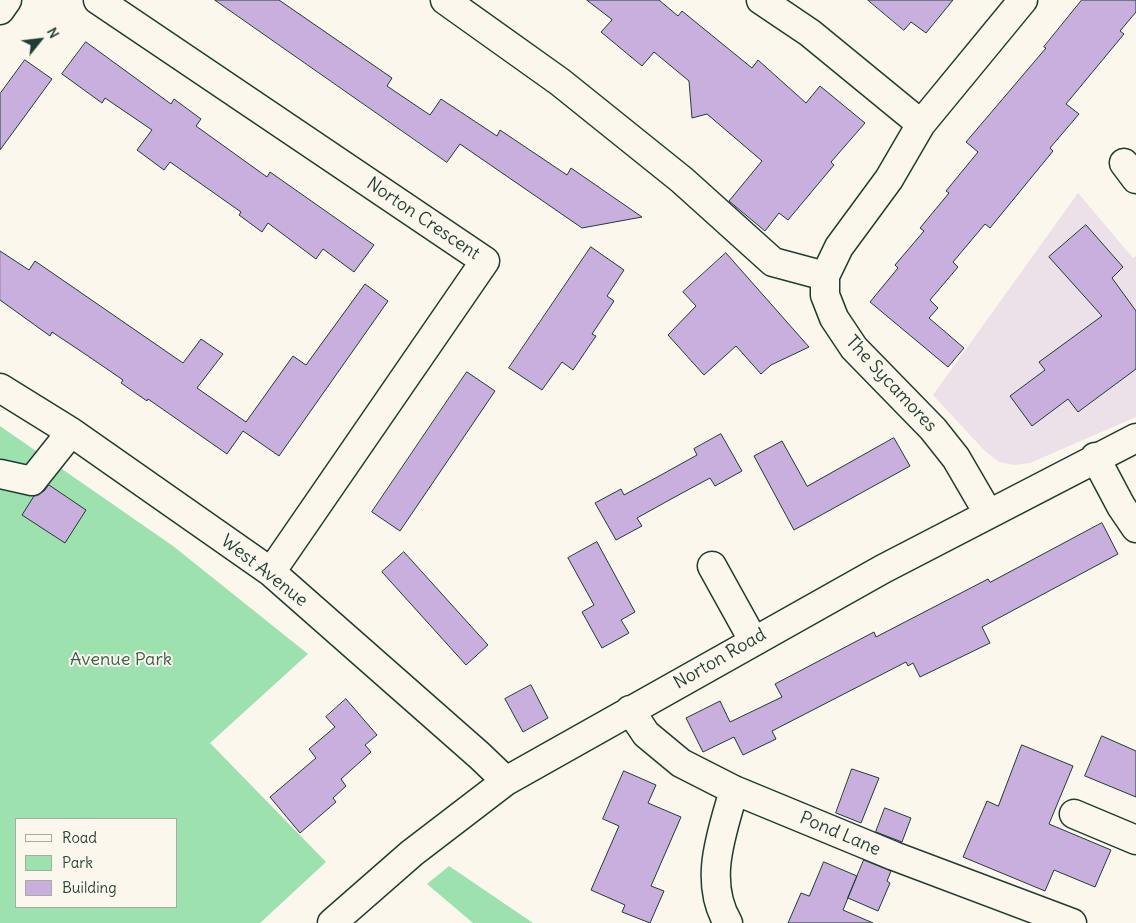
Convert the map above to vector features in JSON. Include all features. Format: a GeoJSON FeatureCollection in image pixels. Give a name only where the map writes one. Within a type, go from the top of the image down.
{"type":"FeatureCollection","features":[{"type":"Feature","properties":{"kind":"street"},"geometry":{"type":"LineString","coordinates":[[0,10],[7,0]]}},
{"type":"Feature","properties":{"kind":"street","name":"Norton Crescent"},"geometry":{"type":"LineString","coordinates":[[98,0],[485,261],[271,572]]}},
{"type":"Feature","properties":{"kind":"street"},"geometry":{"type":"LineString","coordinates":[[445,0],[560,82],[682,180],[773,262],[825,276],[839,247],[889,178],[921,124],[1023,0]]}},
{"type":"Feature","properties":{"kind":"street"},"geometry":{"type":"LineString","coordinates":[[761,0],[810,33],[921,124]]}},
{"type":"Feature","properties":{"kind":"street","name":"The Sycamores"},"geometry":{"type":"LineString","coordinates":[[825,276],[825,295],[834,318],[854,348],[934,429],[956,458],[988,513]]}},
{"type":"Feature","properties":{"kind":"street","name":"West Avenue"},"geometry":{"type":"LineString","coordinates":[[0,388],[71,432],[271,572],[506,781]]}},
{"type":"Feature","properties":{"kind":"street"},"geometry":{"type":"LineString","coordinates":[[0,474],[32,481],[71,432]]}},
{"type":"Feature","properties":{"kind":"street","name":"Norton Road"},"geometry":{"type":"LineString","coordinates":[[332,923],[412,852],[506,781],[753,640],[988,513],[1095,457],[1136,438]]}},
{"type":"Feature","properties":{"kind":"street"},"geometry":{"type":"LineString","coordinates":[[1095,457],[1136,528]]}},
{"type":"Feature","properties":{"kind":"street"},"geometry":{"type":"LineString","coordinates":[[712,566],[753,640]]}},
{"type":"Feature","properties":{"kind":"street","name":"Pond Lane"},"geometry":{"type":"LineString","coordinates":[[630,710],[646,734],[681,763],[734,790],[894,856],[1072,923]]}},
{"type":"Feature","properties":{"kind":"street"},"geometry":{"type":"LineString","coordinates":[[728,923],[720,910],[715,880],[720,837],[734,790]]}},
{"type":"Feature","properties":{"kind":"street"},"geometry":{"type":"LineString","coordinates":[[1074,814],[1136,840]]}},
{"type":"Feature","properties":{"kind":"shaded area"},"geometry":{"type":"Polygon","coordinates":[[[1078,193],[1133,258],[1136,256],[1136,417],[1030,463],[1014,465],[999,462],[984,450],[933,395],[1078,193]]]}},
{"type":"Feature","properties":{"kind":"green space","name":"Avenue Park"},"geometry":{"type":"Polygon","coordinates":[[[0,426],[173,546],[308,654],[210,743],[326,862],[260,923],[0,923],[0,426]]]}},
{"type":"Feature","properties":{"kind":"green space"},"geometry":{"type":"Polygon","coordinates":[[[449,866],[533,923],[473,923],[427,884],[449,866]]]}},
{"type":"Feature","properties":{"kind":"building"},"geometry":{"type":"Polygon","coordinates":[[[215,0],[279,0],[392,78],[387,86],[430,115],[441,99],[497,136],[500,130],[567,175],[571,168],[642,217],[582,228],[460,144],[447,162],[215,0]]]}},
{"type":"Feature","properties":{"kind":"building"},"geometry":{"type":"Polygon","coordinates":[[[587,0],[659,0],[678,16],[682,11],[752,68],[758,60],[806,103],[820,86],[865,123],[831,162],[834,165],[788,220],[779,213],[765,231],[729,201],[762,161],[707,114],[692,118],[689,81],[654,52],[642,66],[601,32],[612,20],[587,0]]]}},
{"type":"Feature","properties":{"kind":"building"},"geometry":{"type":"Polygon","coordinates":[[[868,0],[953,0],[926,33],[911,22],[904,30],[868,0]]]}},
{"type":"Feature","properties":{"kind":"building"},"geometry":{"type":"Polygon","coordinates":[[[1082,0],[1136,0],[1136,12],[1120,31],[1124,34],[1066,104],[1079,114],[1050,148],[1053,151],[990,228],[985,224],[953,262],[958,267],[930,300],[938,308],[929,318],[964,348],[948,367],[870,302],[898,268],[895,265],[924,231],[920,228],[949,193],[946,191],[978,152],[966,142],[1046,48],[1044,47],[1082,0]]]}},
{"type":"Feature","properties":{"kind":"building"},"geometry":{"type":"Polygon","coordinates":[[[86,42],[171,104],[174,99],[201,119],[196,126],[267,177],[270,172],[374,245],[354,272],[323,249],[316,259],[268,223],[262,232],[239,215],[241,212],[170,162],[164,170],[137,150],[152,130],[105,98],[102,103],[62,74],[86,42]]]}},
{"type":"Feature","properties":{"kind":"building"},"geometry":{"type":"Polygon","coordinates":[[[25,60],[52,79],[0,150],[0,94],[25,60]]]}},
{"type":"Feature","properties":{"kind":"building"},"geometry":{"type":"Polygon","coordinates":[[[1086,225],[1123,267],[1112,278],[1136,311],[1136,369],[1078,412],[1068,399],[1032,426],[1010,396],[1045,370],[1039,362],[1102,316],[1049,257],[1086,225]]]}},
{"type":"Feature","properties":{"kind":"building"},"geometry":{"type":"Polygon","coordinates":[[[591,247],[624,270],[607,296],[614,301],[592,334],[596,336],[573,370],[562,362],[542,390],[509,368],[591,247]]]}},
{"type":"Feature","properties":{"kind":"building"},"geometry":{"type":"Polygon","coordinates":[[[0,251],[29,270],[35,261],[183,363],[201,339],[223,354],[197,388],[246,422],[293,356],[306,365],[365,284],[388,301],[279,456],[243,431],[227,454],[148,399],[147,401],[121,383],[123,380],[88,356],[52,332],[50,336],[0,300],[0,251]]]}},
{"type":"Feature","properties":{"kind":"building"},"geometry":{"type":"Polygon","coordinates":[[[726,253],[809,347],[771,365],[761,374],[736,346],[704,375],[668,335],[696,306],[683,292],[726,253]]]}},
{"type":"Feature","properties":{"kind":"building"},"geometry":{"type":"Polygon","coordinates":[[[467,372],[495,391],[400,531],[372,512],[467,372]]]}},
{"type":"Feature","properties":{"kind":"building"},"geometry":{"type":"Polygon","coordinates":[[[721,434],[742,471],[715,486],[710,478],[673,498],[637,518],[642,526],[616,540],[595,503],[621,489],[624,495],[661,475],[697,455],[694,449],[721,434]]]}},
{"type":"Feature","properties":{"kind":"building"},"geometry":{"type":"Polygon","coordinates":[[[894,438],[910,466],[794,530],[754,456],[782,441],[807,486],[894,438]]]}},
{"type":"Feature","properties":{"kind":"building"},"geometry":{"type":"Polygon","coordinates":[[[49,485],[86,510],[65,543],[22,515],[34,496],[44,491],[49,485]]]}},
{"type":"Feature","properties":{"kind":"building"},"geometry":{"type":"Polygon","coordinates":[[[1102,523],[1118,554],[982,627],[990,643],[920,677],[913,663],[908,666],[906,662],[772,731],[776,739],[743,755],[734,737],[703,752],[686,718],[720,701],[730,722],[782,697],[775,684],[874,632],[876,637],[988,579],[990,582],[1102,523]]]}},
{"type":"Feature","properties":{"kind":"building"},"geometry":{"type":"Polygon","coordinates":[[[597,542],[635,612],[621,620],[629,633],[602,648],[582,612],[594,605],[568,558],[597,542]]]}},
{"type":"Feature","properties":{"kind":"building"},"geometry":{"type":"Polygon","coordinates":[[[404,552],[488,645],[466,665],[382,572],[404,552]]]}},
{"type":"Feature","properties":{"kind":"building"},"geometry":{"type":"Polygon","coordinates":[[[531,685],[548,718],[523,732],[505,699],[531,685]]]}},
{"type":"Feature","properties":{"kind":"building"},"geometry":{"type":"Polygon","coordinates":[[[346,699],[377,735],[365,745],[371,752],[341,779],[346,786],[333,798],[336,802],[300,833],[270,797],[316,758],[309,749],[335,727],[326,717],[346,699]]]}},
{"type":"Feature","properties":{"kind":"building"},"geometry":{"type":"Polygon","coordinates":[[[1102,736],[1136,751],[1136,797],[1085,776],[1102,736]]]}},
{"type":"Feature","properties":{"kind":"building"},"geometry":{"type":"Polygon","coordinates":[[[1022,745],[1073,766],[1049,824],[1111,850],[1095,887],[1054,870],[1045,891],[963,857],[987,801],[998,806],[1022,745]]]}},
{"type":"Feature","properties":{"kind":"building"},"geometry":{"type":"Polygon","coordinates":[[[852,769],[879,778],[861,823],[836,813],[852,769]]]}},
{"type":"Feature","properties":{"kind":"building"},"geometry":{"type":"Polygon","coordinates":[[[624,771],[656,785],[648,803],[681,817],[651,886],[664,891],[650,923],[622,912],[625,905],[591,890],[619,826],[603,819],[624,771]]]}},
{"type":"Feature","properties":{"kind":"building"},"geometry":{"type":"Polygon","coordinates":[[[885,808],[911,818],[902,842],[876,832],[885,808]]]}},
{"type":"Feature","properties":{"kind":"building"},"geometry":{"type":"Polygon","coordinates":[[[864,860],[891,871],[887,881],[890,883],[878,911],[848,898],[864,860]]]}},
{"type":"Feature","properties":{"kind":"building"},"geometry":{"type":"Polygon","coordinates":[[[824,862],[857,876],[843,910],[873,923],[788,923],[801,893],[809,896],[824,862]]]}}]}
